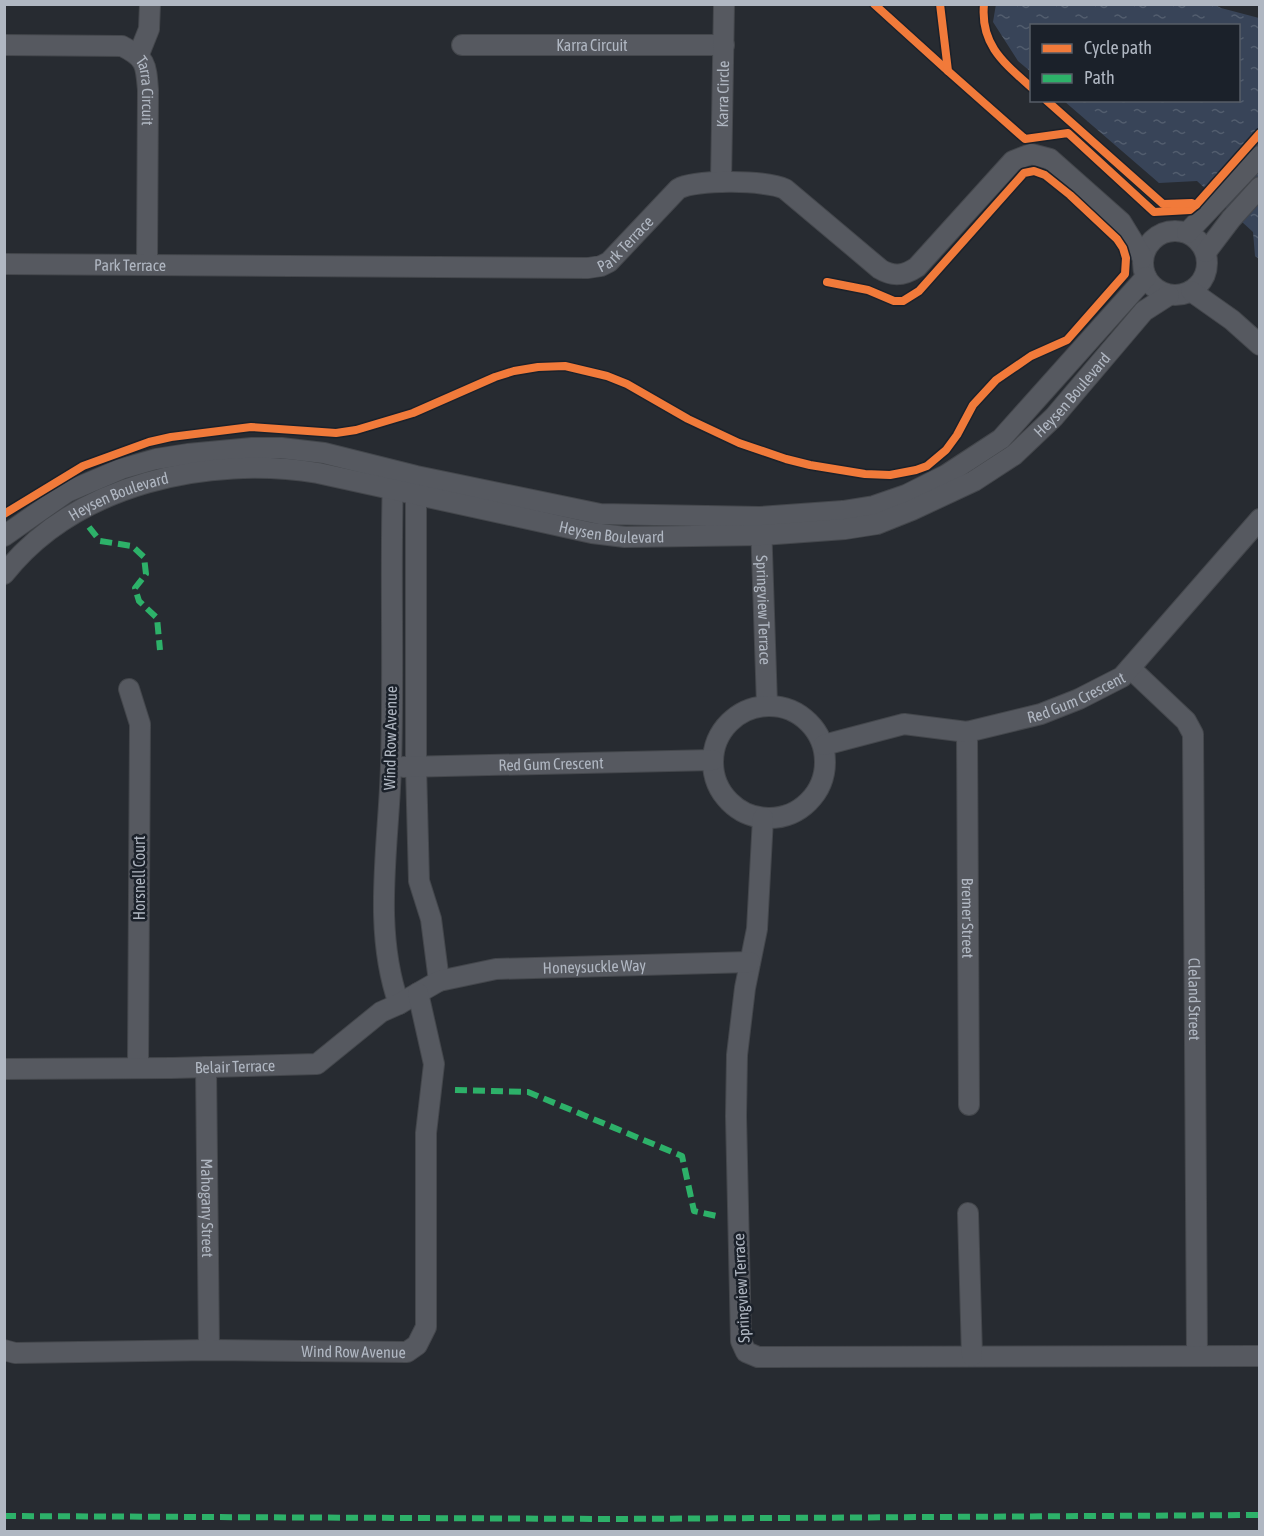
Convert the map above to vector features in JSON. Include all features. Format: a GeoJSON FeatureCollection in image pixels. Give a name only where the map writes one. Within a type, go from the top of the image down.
{"type":"FeatureCollection","features":[{"type":"Feature","properties":{"kind":"street"},"geometry":{"type":"LineString","coordinates":[[139,54],[149,29],[150,4]]}},
{"type":"Feature","properties":{"kind":"street","name":"Karra Circle"},"geometry":{"type":"LineString","coordinates":[[721,182],[724,4]]}},
{"type":"Feature","properties":{"kind":"street","name":"Tarra Circuit"},"geometry":{"type":"LineString","coordinates":[[4,45],[122,46],[139,54],[146,69],[148,90],[147,265]]}},
{"type":"Feature","properties":{"kind":"street","name":"Karra Circuit"},"geometry":{"type":"LineString","coordinates":[[462,45],[724,45]]}},
{"type":"Feature","properties":{"kind":"street","name":"Park Terrace"},"geometry":{"type":"LineString","coordinates":[[4,264],[588,268],[609,262],[678,189],[693,183],[721,182],[771,184],[785,189],[880,269],[888,274],[899,275],[917,267],[1013,160],[1031,154],[1050,159],[1121,222]]}},
{"type":"Feature","properties":{"kind":"street"},"geometry":{"type":"LineString","coordinates":[[1188,233],[1260,156]]}},
{"type":"Feature","properties":{"kind":"street"},"geometry":{"type":"LineString","coordinates":[[1206,252],[1231,219],[1260,187]]}},
{"type":"Feature","properties":{"kind":"street"},"geometry":{"type":"LineString","coordinates":[[1121,222],[1160,235]]}},
{"type":"Feature","properties":{"kind":"street"},"geometry":{"type":"LineString","coordinates":[[1121,222],[1144,268],[1159,292],[1176,296],[1191,291],[1204,277],[1206,252],[1201,244],[1188,233],[1169,231],[1152,241],[1144,268]]}},
{"type":"Feature","properties":{"kind":"street","name":"Heysen Boulevard"},"geometry":{"type":"LineString","coordinates":[[761,526],[874,506],[906,495],[946,475],[1001,439],[1144,268]]}},
{"type":"Feature","properties":{"kind":"street"},"geometry":{"type":"LineString","coordinates":[[1204,277],[1232,320]]}},
{"type":"Feature","properties":{"kind":"street"},"geometry":{"type":"LineString","coordinates":[[1191,291],[1232,320],[1260,345]]}},
{"type":"Feature","properties":{"kind":"street","name":"Heysen Boulevard"},"geometry":{"type":"LineString","coordinates":[[4,574],[39,540],[72,516],[128,489],[170,477],[214,469],[295,469],[393,489],[416,485],[600,514],[844,530],[877,524],[974,482],[1014,455],[1054,417],[1144,311],[1169,295]]}},
{"type":"Feature","properties":{"kind":"street","name":"Heysen Boulevard"},"geometry":{"type":"LineString","coordinates":[[4,536],[67,492],[96,479],[147,462],[218,450],[281,448],[324,453],[393,469],[416,485]]}},
{"type":"Feature","properties":{"kind":"street","name":"Wind Row Avenue"},"geometry":{"type":"LineString","coordinates":[[393,469],[391,766],[385,927],[394,990],[399,1004]]}},
{"type":"Feature","properties":{"kind":"street","name":"Wind Row Avenue"},"geometry":{"type":"LineString","coordinates":[[416,485],[416,767],[419,881],[431,920],[439,981]]}},
{"type":"Feature","properties":{"kind":"street","name":"Red Gum Crescent"},"geometry":{"type":"LineString","coordinates":[[824,745],[904,724],[967,732],[1041,714],[1079,699],[1122,677],[1260,519]]}},
{"type":"Feature","properties":{"kind":"street","name":"Springview Terrace"},"geometry":{"type":"LineString","coordinates":[[761,526],[767,705]]}},
{"type":"Feature","properties":{"kind":"street","name":"Cleland Street"},"geometry":{"type":"LineString","coordinates":[[1130,668],[1186,721],[1192,734],[1197,1356]]}},
{"type":"Feature","properties":{"kind":"street","name":"Horsnell Court"},"geometry":{"type":"LineString","coordinates":[[129,689],[140,724],[138,1068]]}},
{"type":"Feature","properties":{"kind":"street"},"geometry":{"type":"LineString","coordinates":[[767,705],[785,707],[802,715],[815,728],[824,745],[826,764],[823,782],[813,798],[799,810],[790,814],[763,818],[747,814],[732,805],[721,792],[714,777],[713,760],[716,743],[729,722],[735,716],[750,709],[767,705]]}},
{"type":"Feature","properties":{"kind":"street","name":"Bremer Street"},"geometry":{"type":"LineString","coordinates":[[967,732],[969,1105]]}},
{"type":"Feature","properties":{"kind":"street","name":"Red Gum Crescent"},"geometry":{"type":"LineString","coordinates":[[391,766],[713,760]]}},
{"type":"Feature","properties":{"kind":"street","name":"Springview Terrace"},"geometry":{"type":"LineString","coordinates":[[763,818],[757,929],[740,1020],[735,1116],[741,1341],[746,1352],[758,1357],[1260,1356]]}},
{"type":"Feature","properties":{"kind":"street","name":"Honeysuckle Way"},"geometry":{"type":"LineString","coordinates":[[439,981],[496,969],[750,962]]}},
{"type":"Feature","properties":{"kind":"street","name":"Belair Terrace"},"geometry":{"type":"LineString","coordinates":[[4,1069],[317,1064],[381,1011],[399,1004],[439,981]]}},
{"type":"Feature","properties":{"kind":"street","name":"Wind Row Avenue"},"geometry":{"type":"LineString","coordinates":[[4,1350],[15,1353],[209,1350],[407,1352],[417,1345],[426,1328],[426,1133],[434,1064],[418,993]]}},
{"type":"Feature","properties":{"kind":"street","name":"Mahogany Street"},"geometry":{"type":"LineString","coordinates":[[206,1067],[209,1350]]}},
{"type":"Feature","properties":{"kind":"street"},"geometry":{"type":"LineString","coordinates":[[968,1213],[972,1356]]}},
{"type":"Feature","properties":{"kind":"water"},"geometry":{"type":"Polygon","coordinates":[[[996,4],[1215,5],[1259,18],[1259,259],[1255,256],[1253,232],[1197,181],[1159,183],[1065,102],[1240,102],[1240,24],[1030,24],[1030,71],[1018,61],[993,22],[996,4]]]}},
{"type":"Feature","properties":{"kind":"marked path"},"geometry":{"type":"LineString","coordinates":[[89,527],[100,541],[132,546],[144,557],[146,574],[135,588],[139,601],[157,618],[160,650]]}},
{"type":"Feature","properties":{"kind":"marked path"},"geometry":{"type":"LineString","coordinates":[[455,1090],[528,1092],[682,1156],[694,1211],[721,1217]]}},
{"type":"Feature","properties":{"kind":"marked path"},"geometry":{"type":"LineString","coordinates":[[4,1516],[611,1519],[1260,1515]]}},
{"type":"Feature","properties":{"kind":"cycle path"},"geometry":{"type":"LineString","coordinates":[[874,4],[948,71]]}},
{"type":"Feature","properties":{"kind":"cycle path"},"geometry":{"type":"LineString","coordinates":[[940,4],[948,71],[1025,139],[1068,133],[1154,212],[1190,210],[1196,205]]}},
{"type":"Feature","properties":{"kind":"cycle path"},"geometry":{"type":"LineString","coordinates":[[984,4],[986,31],[990,42],[1003,61],[1030,86]]}},
{"type":"Feature","properties":{"kind":"cycle path"},"geometry":{"type":"LineString","coordinates":[[1048,102],[1163,204],[1192,203],[1196,205],[1260,133]]}},
{"type":"Feature","properties":{"kind":"cycle path"},"geometry":{"type":"LineString","coordinates":[[4,514],[83,466],[149,442],[251,427],[336,433],[356,430],[413,413],[495,377],[538,367],[565,366],[607,376],[627,384],[688,419],[739,443],[786,459],[865,474],[890,475],[916,470],[927,466],[946,450],[973,405],[996,380],[1031,356],[1067,340],[1125,274],[1126,258],[1117,239],[1070,195],[1045,175],[1034,171],[1024,173],[919,291],[903,301],[894,301],[868,290],[827,282]]}}]}
